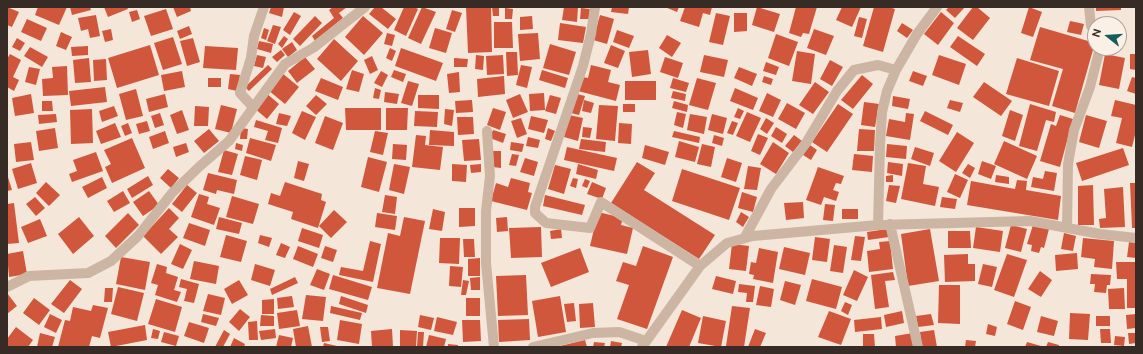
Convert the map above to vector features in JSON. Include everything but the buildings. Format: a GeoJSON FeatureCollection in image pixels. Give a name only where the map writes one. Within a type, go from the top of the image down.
{"type":"FeatureCollection","features":[{"type":"Feature","properties":{"kind":"street"},"geometry":{"type":"LineString","coordinates":[[254,107],[240,93],[251,58],[254,36],[264,7]]}},
{"type":"Feature","properties":{"kind":"street"},"geometry":{"type":"LineString","coordinates":[[7,288],[29,276],[88,273],[111,261],[138,236],[172,194],[200,166],[229,141],[285,64],[313,48],[365,7]]}},
{"type":"Feature","properties":{"kind":"street"},"geometry":{"type":"LineString","coordinates":[[595,7],[592,34],[583,66],[535,207],[535,214],[546,223],[590,228],[601,202],[700,266]]}},
{"type":"Feature","properties":{"kind":"street"},"geometry":{"type":"LineString","coordinates":[[878,225],[878,174],[882,112],[887,91],[896,70],[917,34],[937,7]]}},
{"type":"Feature","properties":{"kind":"street"},"geometry":{"type":"LineString","coordinates":[[1066,227],[1068,164],[1073,136],[1090,87],[1098,56]]}},
{"type":"Feature","properties":{"kind":"street"},"geometry":{"type":"LineString","coordinates":[[745,238],[771,189],[806,143],[837,90],[854,70],[878,65],[896,70]]}},
{"type":"Feature","properties":{"kind":"street"},"geometry":{"type":"LineString","coordinates":[[487,131],[490,163],[486,211],[486,263],[494,347]]}},
{"type":"Feature","properties":{"kind":"street"},"geometry":{"type":"LineString","coordinates":[[533,347],[593,333],[619,332],[644,344],[700,266],[727,243],[753,236],[890,224],[1030,221],[1100,234],[1136,238]]}},
{"type":"Feature","properties":{"kind":"street"},"geometry":{"type":"LineString","coordinates":[[890,224],[918,347]]}}]}
